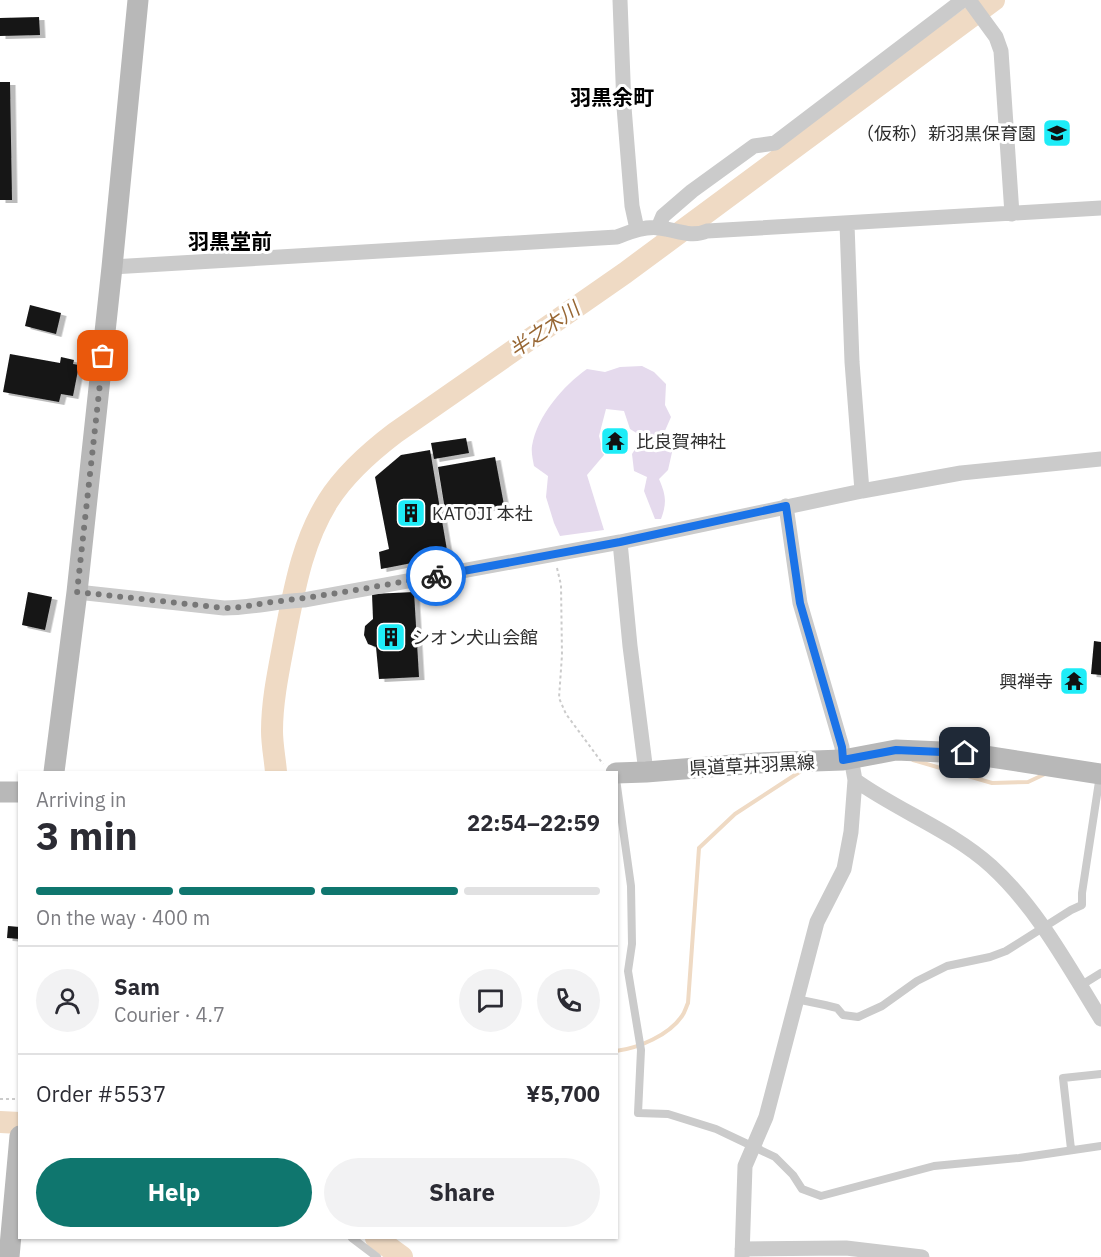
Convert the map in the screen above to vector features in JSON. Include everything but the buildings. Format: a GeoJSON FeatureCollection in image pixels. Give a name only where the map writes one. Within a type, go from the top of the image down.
{"type":"FeatureCollection","features":[{"type":"Feature","properties":{"kind":"street"},"geometry":{"type":"LineString","coordinates":[[54,771],[77,592],[138,0]]}},
{"type":"Feature","properties":{"kind":"street"},"geometry":{"type":"LineString","coordinates":[[620,0],[627,140],[632,206],[637,229]]}},
{"type":"Feature","properties":{"kind":"street"},"geometry":{"type":"LineString","coordinates":[[658,228],[663,216],[692,191],[754,146],[775,143],[963,0]]}},
{"type":"Feature","properties":{"kind":"street"},"geometry":{"type":"LineString","coordinates":[[969,0],[996,37],[1001,51],[1012,214]]}},
{"type":"Feature","properties":{"kind":"street"},"geometry":{"type":"LineString","coordinates":[[112,267],[616,237],[637,229],[658,228],[697,236],[707,231],[1101,208]]}},
{"type":"Feature","properties":{"kind":"street"},"geometry":{"type":"LineString","coordinates":[[847,224],[852,362],[862,491]]}},
{"type":"Feature","properties":{"kind":"street"},"geometry":{"type":"LineString","coordinates":[[77,592],[224,608],[246,608],[279,601],[304,600],[620,542],[786,506],[960,473],[1101,459]]}},
{"type":"Feature","properties":{"kind":"street"},"geometry":{"type":"LineString","coordinates":[[786,506],[800,603],[842,747],[855,780],[851,832],[844,869],[817,921],[766,1117],[745,1166],[742,1253],[846,1248],[922,1257]]}},
{"type":"Feature","properties":{"kind":"street"},"geometry":{"type":"LineString","coordinates":[[620,542],[646,772]]}},
{"type":"Feature","properties":{"kind":"street","name":"県道草井羽黒線"},"geometry":{"type":"LineString","coordinates":[[618,771],[646,772],[847,759],[896,750],[965,753],[1101,773]]}},
{"type":"Feature","properties":{"kind":"street"},"geometry":{"type":"LineString","coordinates":[[855,780],[952,837],[990,866],[1025,902],[1101,1019]]}},
{"type":"Feature","properties":{"kind":"street"},"geometry":{"type":"LineString","coordinates":[[0,792],[18,792]]}},
{"type":"Feature","properties":{"kind":"street"},"geometry":{"type":"LineString","coordinates":[[9,1257],[18,1156]]}},
{"type":"Feature","properties":{"kind":"lane"},"geometry":{"type":"LineString","coordinates":[[796,999],[837,1008],[843,1015],[858,1017],[882,1006],[917,981],[946,966],[990,957],[1006,951],[1082,905],[1101,773]]}},
{"type":"Feature","properties":{"kind":"lane"},"geometry":{"type":"LineString","coordinates":[[618,793],[631,886],[632,944],[628,971],[641,1050],[638,1113],[668,1114],[716,1129],[775,1157],[793,1175],[802,1189],[821,1196],[934,1166],[1019,1158],[1101,1146]]}},
{"type":"Feature","properties":{"kind":"lane"},"geometry":{"type":"LineString","coordinates":[[1080,986],[1101,973]]}},
{"type":"Feature","properties":{"kind":"lane"},"geometry":{"type":"LineString","coordinates":[[1071,1149],[1063,1078],[1101,1074]]}},
{"type":"Feature","properties":{"kind":"lane"},"geometry":{"type":"LineString","coordinates":[[353,1239],[377,1257]]}},
{"type":"Feature","properties":{"kind":"path"},"geometry":{"type":"LineString","coordinates":[[552,554],[561,585],[562,655],[559,698],[566,714],[611,771]]}},
{"type":"Feature","properties":{"kind":"path"},"geometry":{"type":"LineString","coordinates":[[0,1099],[18,1098]]}},
{"type":"Feature","properties":{"kind":"shaded area"},"geometry":{"type":"Polygon","coordinates":[[[642,366],[654,372],[666,384],[665,405],[671,417],[664,433],[673,448],[668,470],[659,479],[665,499],[661,519],[655,519],[644,491],[647,477],[634,471],[632,454],[643,437],[630,429],[624,411],[606,409],[599,436],[604,455],[587,475],[604,530],[560,536],[546,497],[548,476],[534,466],[532,446],[539,424],[560,393],[587,369],[605,372],[620,367],[642,366]]]}},
{"type":"Feature","properties":{"kind":"waterway","name":"半之木川"},"geometry":{"type":"LineString","coordinates":[[276,771],[272,736],[273,706],[297,581],[306,548],[319,516],[350,473],[395,433],[625,273],[994,0]]}},
{"type":"Feature","properties":{"kind":"waterway"},"geometry":{"type":"LineString","coordinates":[[913,760],[992,783],[1028,782],[1047,773]]}},
{"type":"Feature","properties":{"kind":"waterway"},"geometry":{"type":"LineString","coordinates":[[618,1051],[644,1044],[661,1035],[676,1023],[685,1011],[688,1003],[699,848],[735,814],[801,771]]}},
{"type":"Feature","properties":{"kind":"waterway"},"geometry":{"type":"LineString","coordinates":[[0,1122],[18,1123]]}},
{"type":"Feature","properties":{"kind":"waterway"},"geometry":{"type":"LineString","coordinates":[[377,1239],[402,1257]]}},
{"type":"Feature","properties":{"kind":"way so far"},"geometry":{"type":"LineString","coordinates":[[103,356],[77,592],[224,608],[246,608],[436,576]]}},
{"type":"Feature","properties":{"kind":"place","name":"（仮称）新羽黒保育園"},"geometry":{"type":"Point","coordinates":[1057,133]}},
{"type":"Feature","properties":{"kind":"place","name":"比良賀神社"},"geometry":{"type":"Point","coordinates":[615,441]}},
{"type":"Feature","properties":{"kind":"place","name":"KATOJI 本社"},"geometry":{"type":"Point","coordinates":[411,513]}},
{"type":"Feature","properties":{"kind":"place","name":"シオン犬山会館"},"geometry":{"type":"Point","coordinates":[391,637]}},
{"type":"Feature","properties":{"kind":"place","name":"興禅寺"},"geometry":{"type":"Point","coordinates":[1074,681]}},
{"type":"Feature","properties":{"kind":"district","name":"羽黒余町"},"geometry":{"type":"Point","coordinates":[612,97]}},
{"type":"Feature","properties":{"kind":"district","name":"羽黒堂前"},"geometry":{"type":"Point","coordinates":[230,241]}},
{"type":"Feature","properties":{"kind":"route"},"geometry":{"type":"LineString","coordinates":[[436,576],[620,542],[786,506],[800,603],[842,747],[843,760],[896,750],[965,753]]}}]}
